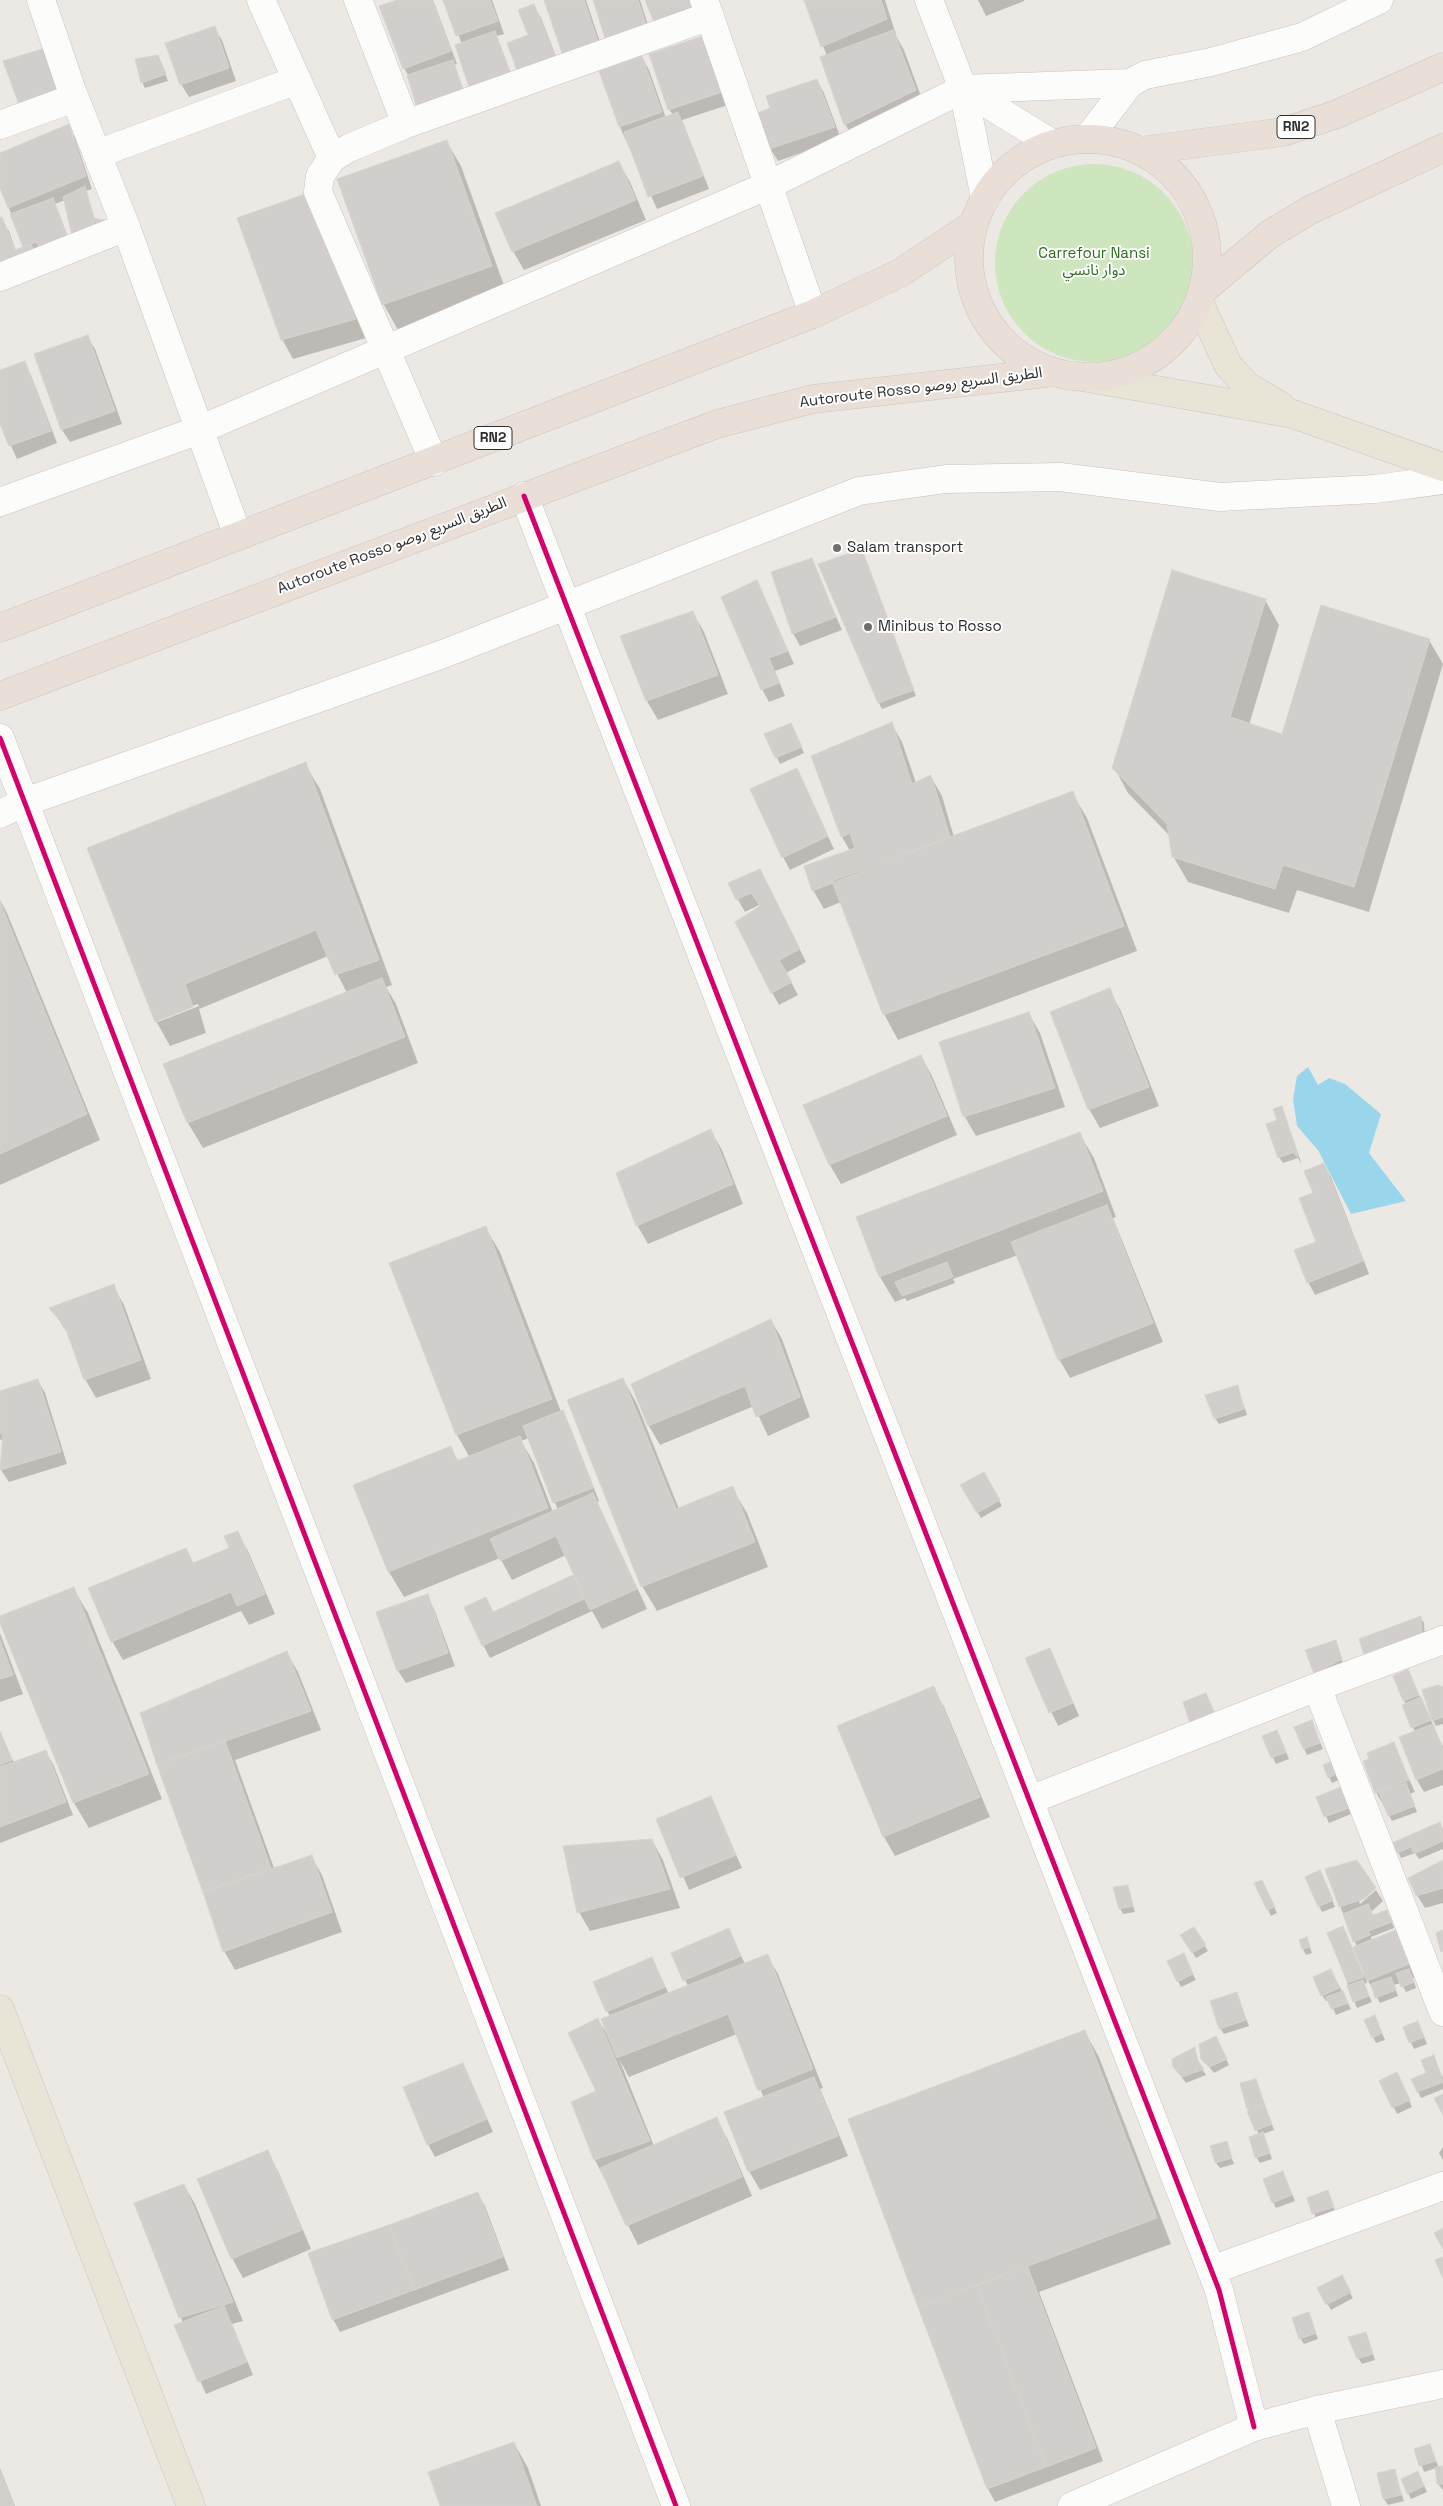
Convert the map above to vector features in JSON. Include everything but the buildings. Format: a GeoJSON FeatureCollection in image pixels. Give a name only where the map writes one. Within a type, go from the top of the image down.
{"type":"FeatureCollection","features":[{"type":"Feature","properties":{"kind":"highway","name":"RN2"},"geometry":{"type":"LineString","coordinates":[[1140,151],[1283,132],[1338,114],[1443,67]]}},
{"type":"Feature","properties":{"kind":"highway"},"geometry":{"type":"LineString","coordinates":[[1087,138],[1120,143],[1140,151],[1173,174],[1196,209],[1207,248],[1201,296],[1184,330],[1154,358],[1136,367],[1117,374],[1097,377],[1066,374],[1036,364],[1018,353],[989,324],[979,305],[969,265],[974,224],[985,198],[998,180],[1014,164],[1032,152],[1053,144],[1087,138]]}},
{"type":"Feature","properties":{"kind":"highway"},"geometry":{"type":"LineString","coordinates":[[1201,296],[1270,234],[1310,210],[1443,148]]}},
{"type":"Feature","properties":{"kind":"highway","name":"RN2"},"geometry":{"type":"LineString","coordinates":[[0,628],[434,462],[813,314],[900,273],[974,224]]}},
{"type":"Feature","properties":{"kind":"highway","name":"Autoroute Rosso الطريق السريع روصو"},"geometry":{"type":"LineString","coordinates":[[0,696],[718,424],[813,399],[1066,374]]}},
{"type":"Feature","properties":{"kind":"main road"},"geometry":{"type":"LineString","coordinates":[[1201,296],[1228,365],[1247,386],[1293,414]]}},
{"type":"Feature","properties":{"kind":"main road"},"geometry":{"type":"LineString","coordinates":[[1066,374],[1293,414],[1443,467]]}},
{"type":"Feature","properties":{"kind":"main road"},"geometry":{"type":"LineString","coordinates":[[0,2009],[191,2506]]}},
{"type":"Feature","properties":{"kind":"street"},"geometry":{"type":"LineString","coordinates":[[42,0],[74,98],[126,227],[238,536]]}},
{"type":"Feature","properties":{"kind":"street"},"geometry":{"type":"LineString","coordinates":[[261,0],[332,158]]}},
{"type":"Feature","properties":{"kind":"street"},"geometry":{"type":"LineString","coordinates":[[358,0],[406,124]]}},
{"type":"Feature","properties":{"kind":"street"},"geometry":{"type":"LineString","coordinates":[[929,0],[963,88],[985,198]]}},
{"type":"Feature","properties":{"kind":"street"},"geometry":{"type":"LineString","coordinates":[[0,502],[199,430],[386,350],[768,185],[963,88],[1130,82],[1144,75],[1211,62],[1302,37],[1379,0]]}},
{"type":"Feature","properties":{"kind":"street"},"geometry":{"type":"LineString","coordinates":[[434,462],[318,192],[320,176],[332,158],[349,148],[406,124],[707,8],[813,314]]}},
{"type":"Feature","properties":{"kind":"street"},"geometry":{"type":"LineString","coordinates":[[97,154],[297,80]]}},
{"type":"Feature","properties":{"kind":"street"},"geometry":{"type":"LineString","coordinates":[[1087,138],[1130,82]]}},
{"type":"Feature","properties":{"kind":"street"},"geometry":{"type":"LineString","coordinates":[[963,88],[1053,144]]}},
{"type":"Feature","properties":{"kind":"street"},"geometry":{"type":"LineString","coordinates":[[0,125],[74,98]]}},
{"type":"Feature","properties":{"kind":"street"},"geometry":{"type":"LineString","coordinates":[[0,276],[126,227]]}},
{"type":"Feature","properties":{"kind":"street"},"geometry":{"type":"LineString","coordinates":[[0,814],[25,802],[443,654],[566,604],[859,492],[946,480],[1060,477],[1220,497],[1375,489],[1443,480]]}},
{"type":"Feature","properties":{"kind":"street"},"geometry":{"type":"LineString","coordinates":[[524,496],[1212,2270],[1219,2290],[1254,2427]]}},
{"type":"Feature","properties":{"kind":"street"},"geometry":{"type":"LineString","coordinates":[[0,738],[676,2506]]}},
{"type":"Feature","properties":{"kind":"street"},"geometry":{"type":"LineString","coordinates":[[1030,1800],[1317,1687],[1443,1640]]}},
{"type":"Feature","properties":{"kind":"street"},"geometry":{"type":"LineString","coordinates":[[1317,1687],[1443,2012]]}},
{"type":"Feature","properties":{"kind":"street"},"geometry":{"type":"LineString","coordinates":[[1212,2270],[1443,2186]]}},
{"type":"Feature","properties":{"kind":"street"},"geometry":{"type":"LineString","coordinates":[[1072,2506],[1254,2427],[1317,2410],[1443,2384]]}},
{"type":"Feature","properties":{"kind":"street"},"geometry":{"type":"LineString","coordinates":[[1317,2410],[1346,2506]]}},
{"type":"Feature","properties":{"kind":"green space","name":"Carrefour Nansi دوار نانسي"},"geometry":{"type":"Polygon","coordinates":[[[1084,164],[1104,164],[1123,168],[1141,175],[1157,186],[1171,200],[1186,225],[1193,253],[1189,292],[1182,310],[1171,326],[1157,340],[1141,351],[1123,358],[1104,362],[1084,362],[1065,358],[1047,351],[1031,340],[1017,326],[1006,310],[999,292],[995,273],[995,253],[999,234],[1006,216],[1017,200],[1031,186],[1047,175],[1065,168],[1084,164]]]}},
{"type":"Feature","properties":{"kind":"water"},"geometry":{"type":"Polygon","coordinates":[[[1308,1067],[1318,1085],[1329,1078],[1345,1084],[1381,1114],[1369,1153],[1406,1201],[1351,1214],[1318,1150],[1297,1126],[1293,1099],[1297,1076],[1308,1067]]]}},
{"type":"Feature","properties":{"kind":"cycle path"},"geometry":{"type":"LineString","coordinates":[[524,496],[1219,2290],[1254,2427]]}},
{"type":"Feature","properties":{"kind":"cycle path"},"geometry":{"type":"LineString","coordinates":[[0,738],[676,2506]]}},
{"type":"Feature","properties":{"kind":"place","name":"Salam transport"},"geometry":{"type":"Point","coordinates":[837,548]}},
{"type":"Feature","properties":{"kind":"place","name":"Minibus to Rosso"},"geometry":{"type":"Point","coordinates":[868,627]}}]}
